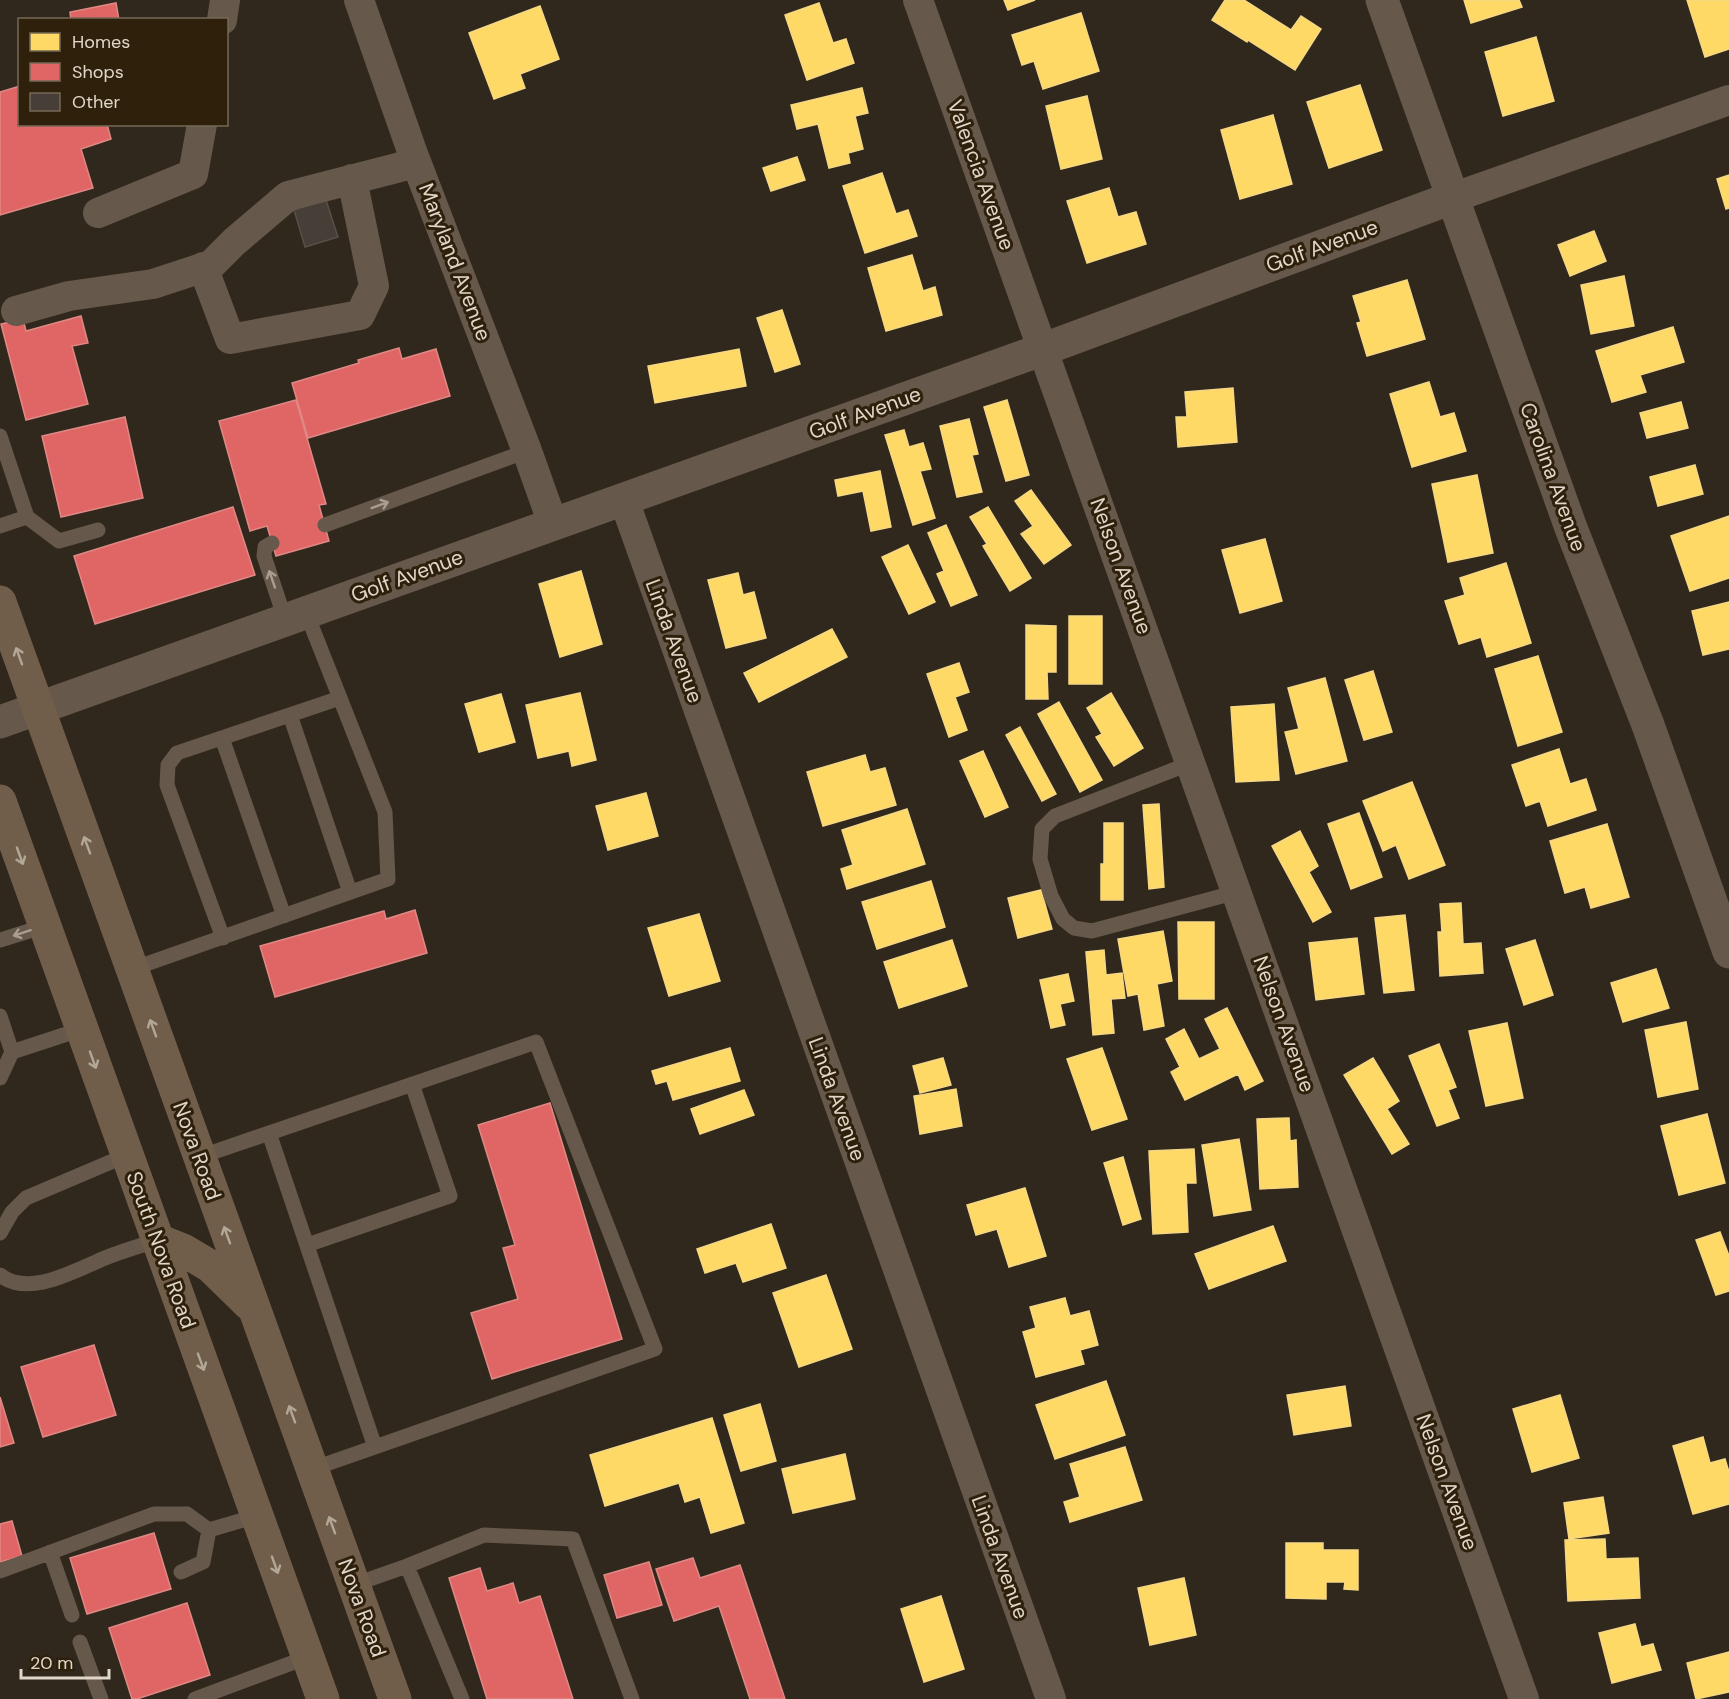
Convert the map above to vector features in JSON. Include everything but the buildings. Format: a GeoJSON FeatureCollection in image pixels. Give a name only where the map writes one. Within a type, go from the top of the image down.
{"type":"FeatureCollection","features":[{"type":"Feature","properties":{"kind":"main road","name":"Nova Road"},"geometry":{"type":"LineString","coordinates":[[0,603],[395,1699]]}},
{"type":"Feature","properties":{"kind":"main road","name":"South Nova Road"},"geometry":{"type":"LineString","coordinates":[[0,801],[323,1699]]}},
{"type":"Feature","properties":{"kind":"main road"},"geometry":{"type":"LineString","coordinates":[[158,1240],[183,1250],[210,1266],[255,1310]]}},
{"type":"Feature","properties":{"kind":"street"},"geometry":{"type":"LineString","coordinates":[[222,18],[225,0]]}},
{"type":"Feature","properties":{"kind":"street","name":"Maryland Avenue"},"geometry":{"type":"LineString","coordinates":[[359,0],[416,163],[553,524]]}},
{"type":"Feature","properties":{"kind":"street","name":"Valencia Avenue"},"geometry":{"type":"LineString","coordinates":[[918,0],[1044,349]]}},
{"type":"Feature","properties":{"kind":"street","name":"Carolina Avenue"},"geometry":{"type":"LineString","coordinates":[[1382,0],[1570,528],[1648,725],[1729,952]]}},
{"type":"Feature","properties":{"kind":"street","name":"Golf Avenue"},"geometry":{"type":"LineString","coordinates":[[0,722],[1044,349],[1452,198],[1729,100]]}},
{"type":"Feature","properties":{"kind":"street"},"geometry":{"type":"LineString","coordinates":[[98,213],[193,174],[202,126]]}},
{"type":"Feature","properties":{"kind":"street"},"geometry":{"type":"LineString","coordinates":[[8,313],[69,296],[153,284],[211,265],[288,196],[416,163]]}},
{"type":"Feature","properties":{"kind":"street"},"geometry":{"type":"LineString","coordinates":[[203,267],[230,339],[360,315],[374,286],[352,180]]}},
{"type":"Feature","properties":{"kind":"street","name":"Nelson Avenue"},"geometry":{"type":"LineString","coordinates":[[1044,349],[1524,1699]]}},
{"type":"Feature","properties":{"kind":"street","name":"Linda Avenue"},"geometry":{"type":"LineString","coordinates":[[624,500],[1051,1699]]}},
{"type":"Feature","properties":{"kind":"lane"},"geometry":{"type":"LineString","coordinates":[[0,436],[27,517],[59,542],[98,530]]}},
{"type":"Feature","properties":{"kind":"lane"},"geometry":{"type":"LineString","coordinates":[[325,525],[527,451]]}},
{"type":"Feature","properties":{"kind":"lane"},"geometry":{"type":"LineString","coordinates":[[0,526],[27,517]]}},
{"type":"Feature","properties":{"kind":"lane"},"geometry":{"type":"LineString","coordinates":[[132,969],[388,879],[385,812],[340,698],[264,556],[265,547],[272,543]]}},
{"type":"Feature","properties":{"kind":"lane"},"geometry":{"type":"LineString","coordinates":[[223,938],[167,785],[168,765],[177,753],[340,698]]}},
{"type":"Feature","properties":{"kind":"lane"},"geometry":{"type":"LineString","coordinates":[[290,715],[351,892]]}},
{"type":"Feature","properties":{"kind":"lane"},"geometry":{"type":"LineString","coordinates":[[222,738],[284,916]]}},
{"type":"Feature","properties":{"kind":"lane"},"geometry":{"type":"LineString","coordinates":[[1191,763],[1055,816],[1042,829],[1040,859],[1051,896],[1063,919],[1074,928],[1092,931],[1237,892]]}},
{"type":"Feature","properties":{"kind":"lane"},"geometry":{"type":"LineString","coordinates":[[0,940],[45,926]]}},
{"type":"Feature","properties":{"kind":"lane"},"geometry":{"type":"LineString","coordinates":[[0,1016],[12,1052],[0,1078]]}},
{"type":"Feature","properties":{"kind":"lane"},"geometry":{"type":"LineString","coordinates":[[12,1052],[82,1029]]}},
{"type":"Feature","properties":{"kind":"lane"},"geometry":{"type":"LineString","coordinates":[[199,1157],[536,1042],[655,1349],[312,1469]]}},
{"type":"Feature","properties":{"kind":"lane"},"geometry":{"type":"LineString","coordinates":[[307,1245],[450,1196],[412,1084]]}},
{"type":"Feature","properties":{"kind":"lane"},"geometry":{"type":"LineString","coordinates":[[269,1132],[375,1447]]}},
{"type":"Feature","properties":{"kind":"lane"},"geometry":{"type":"LineString","coordinates":[[0,1233],[12,1212],[26,1198],[127,1155]]}},
{"type":"Feature","properties":{"kind":"lane"},"geometry":{"type":"LineString","coordinates":[[0,1275],[8,1281],[32,1284],[63,1276],[107,1257],[158,1240]]}},
{"type":"Feature","properties":{"kind":"lane"},"geometry":{"type":"LineString","coordinates":[[0,1571],[154,1514],[187,1514],[209,1530]]}},
{"type":"Feature","properties":{"kind":"lane"},"geometry":{"type":"LineString","coordinates":[[209,1530],[257,1516]]}},
{"type":"Feature","properties":{"kind":"lane"},"geometry":{"type":"LineString","coordinates":[[181,1572],[203,1562],[209,1530]]}},
{"type":"Feature","properties":{"kind":"lane"},"geometry":{"type":"LineString","coordinates":[[353,1585],[484,1535],[573,1539],[632,1699]]}},
{"type":"Feature","properties":{"kind":"lane"},"geometry":{"type":"LineString","coordinates":[[50,1552],[72,1615]]}},
{"type":"Feature","properties":{"kind":"lane"},"geometry":{"type":"LineString","coordinates":[[407,1566],[462,1699]]}},
{"type":"Feature","properties":{"kind":"lane"},"geometry":{"type":"LineString","coordinates":[[80,1642],[101,1699]]}},
{"type":"Feature","properties":{"kind":"lane"},"geometry":{"type":"LineString","coordinates":[[195,1699],[308,1657]]}}]}
